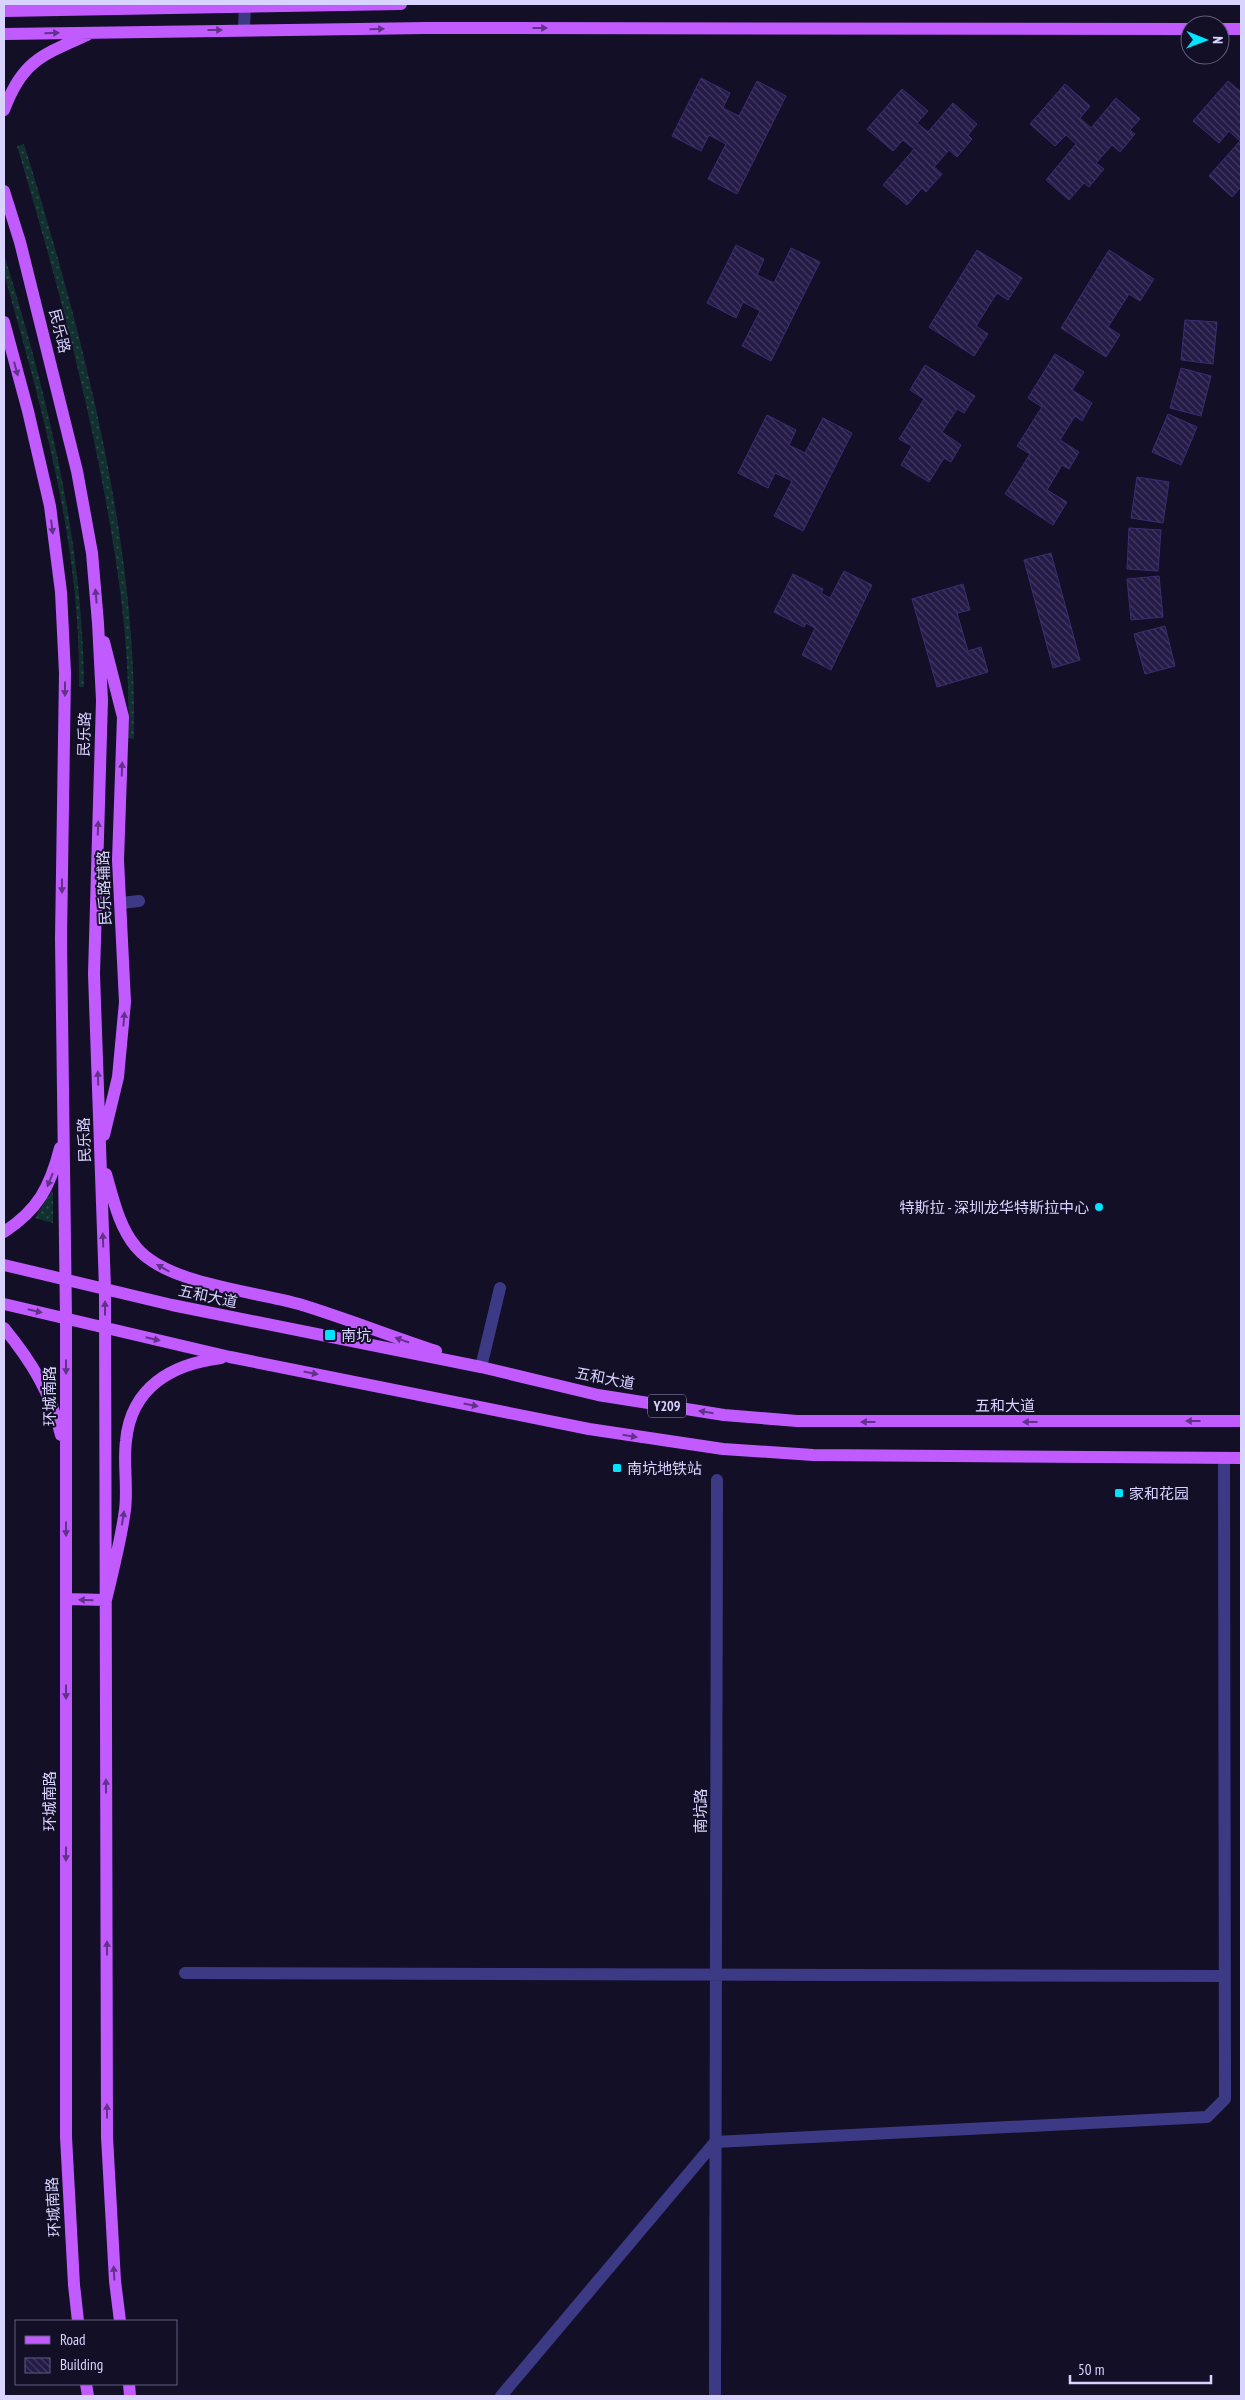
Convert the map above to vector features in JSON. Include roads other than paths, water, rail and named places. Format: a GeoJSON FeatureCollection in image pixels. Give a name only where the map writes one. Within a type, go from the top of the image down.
{"type":"FeatureCollection","features":[{"type":"Feature","properties":{"kind":"main road"},"geometry":{"type":"LineString","coordinates":[[4,11],[245,5],[401,4]]}},
{"type":"Feature","properties":{"kind":"main road"},"geometry":{"type":"LineString","coordinates":[[4,34],[426,28],[1180,29]]}},
{"type":"Feature","properties":{"kind":"main road"},"geometry":{"type":"LineString","coordinates":[[4,110],[15,84],[32,63],[43,54],[94,32]]}},
{"type":"Feature","properties":{"kind":"main road","name":"民乐路"},"geometry":{"type":"LineString","coordinates":[[4,191],[20,242],[77,471],[92,553],[102,700],[94,974],[105,1289]]}},
{"type":"Feature","properties":{"kind":"main road","name":"民乐路"},"geometry":{"type":"LineString","coordinates":[[4,322],[28,411],[50,506],[61,592],[65,699],[61,931],[66,1280]]}},
{"type":"Feature","properties":{"kind":"main road","name":"民乐路辅路"},"geometry":{"type":"LineString","coordinates":[[98,623],[123,717],[118,860],[124,1011],[118,1077],[100,1153]]}},
{"type":"Feature","properties":{"kind":"main road"},"geometry":{"type":"LineString","coordinates":[[4,1232],[21,1220],[46,1189],[64,1134]]}},
{"type":"Feature","properties":{"kind":"main road"},"geometry":{"type":"LineString","coordinates":[[100,1153],[113,1200],[126,1231],[136,1248],[167,1271],[301,1305],[481,1367]]}},
{"type":"Feature","properties":{"kind":"main road","name":"五和大道"},"geometry":{"type":"LineString","coordinates":[[4,1265],[172,1305],[481,1367],[598,1394],[724,1415],[797,1421],[1241,1421]]}},
{"type":"Feature","properties":{"kind":"main road","name":"环城南路"},"geometry":{"type":"LineString","coordinates":[[66,1280],[66,2137],[74,2286],[78,2320]]}},
{"type":"Feature","properties":{"kind":"main road"},"geometry":{"type":"LineString","coordinates":[[105,1289],[108,2137],[115,2281],[120,2320]]}},
{"type":"Feature","properties":{"kind":"main road","name":"Y209"},"geometry":{"type":"LineString","coordinates":[[4,1304],[230,1357],[589,1429],[723,1449],[832,1456],[1241,1458]]}},
{"type":"Feature","properties":{"kind":"main road"},"geometry":{"type":"LineString","coordinates":[[4,1328],[41,1377],[56,1415],[66,1456]]}},
{"type":"Feature","properties":{"kind":"main road"},"geometry":{"type":"LineString","coordinates":[[106,1600],[125,1508],[126,1439],[134,1410],[150,1387],[170,1370],[198,1361],[230,1357]]}},
{"type":"Feature","properties":{"kind":"main road"},"geometry":{"type":"LineString","coordinates":[[66,1599],[106,1600]]}},
{"type":"Feature","properties":{"kind":"street"},"geometry":{"type":"LineString","coordinates":[[244,30],[245,5]]}},
{"type":"Feature","properties":{"kind":"street"},"geometry":{"type":"LineString","coordinates":[[121,902],[139,901]]}},
{"type":"Feature","properties":{"kind":"street"},"geometry":{"type":"LineString","coordinates":[[481,1367],[500,1288]]}},
{"type":"Feature","properties":{"kind":"street"},"geometry":{"type":"LineString","coordinates":[[502,2396],[715,2142],[1207,2117],[1226,2099],[1224,1976],[1224,1458]]}},
{"type":"Feature","properties":{"kind":"street","name":"南坑路"},"geometry":{"type":"LineString","coordinates":[[715,2396],[716,1480]]}},
{"type":"Feature","properties":{"kind":"street"},"geometry":{"type":"LineString","coordinates":[[185,1973],[1224,1976]]}},
{"type":"Feature","properties":{"kind":"place","name":"特斯拉 - 深圳龙华特斯拉中心"},"geometry":{"type":"Point","coordinates":[1099,1207]}},
{"type":"Feature","properties":{"kind":"place","name":"南坑"},"geometry":{"type":"Point","coordinates":[330,1335]}},
{"type":"Feature","properties":{"kind":"place","name":"南坑地铁站"},"geometry":{"type":"Point","coordinates":[617,1468]}},
{"type":"Feature","properties":{"kind":"place","name":"家和花园"},"geometry":{"type":"Point","coordinates":[1119,1493]}}]}
